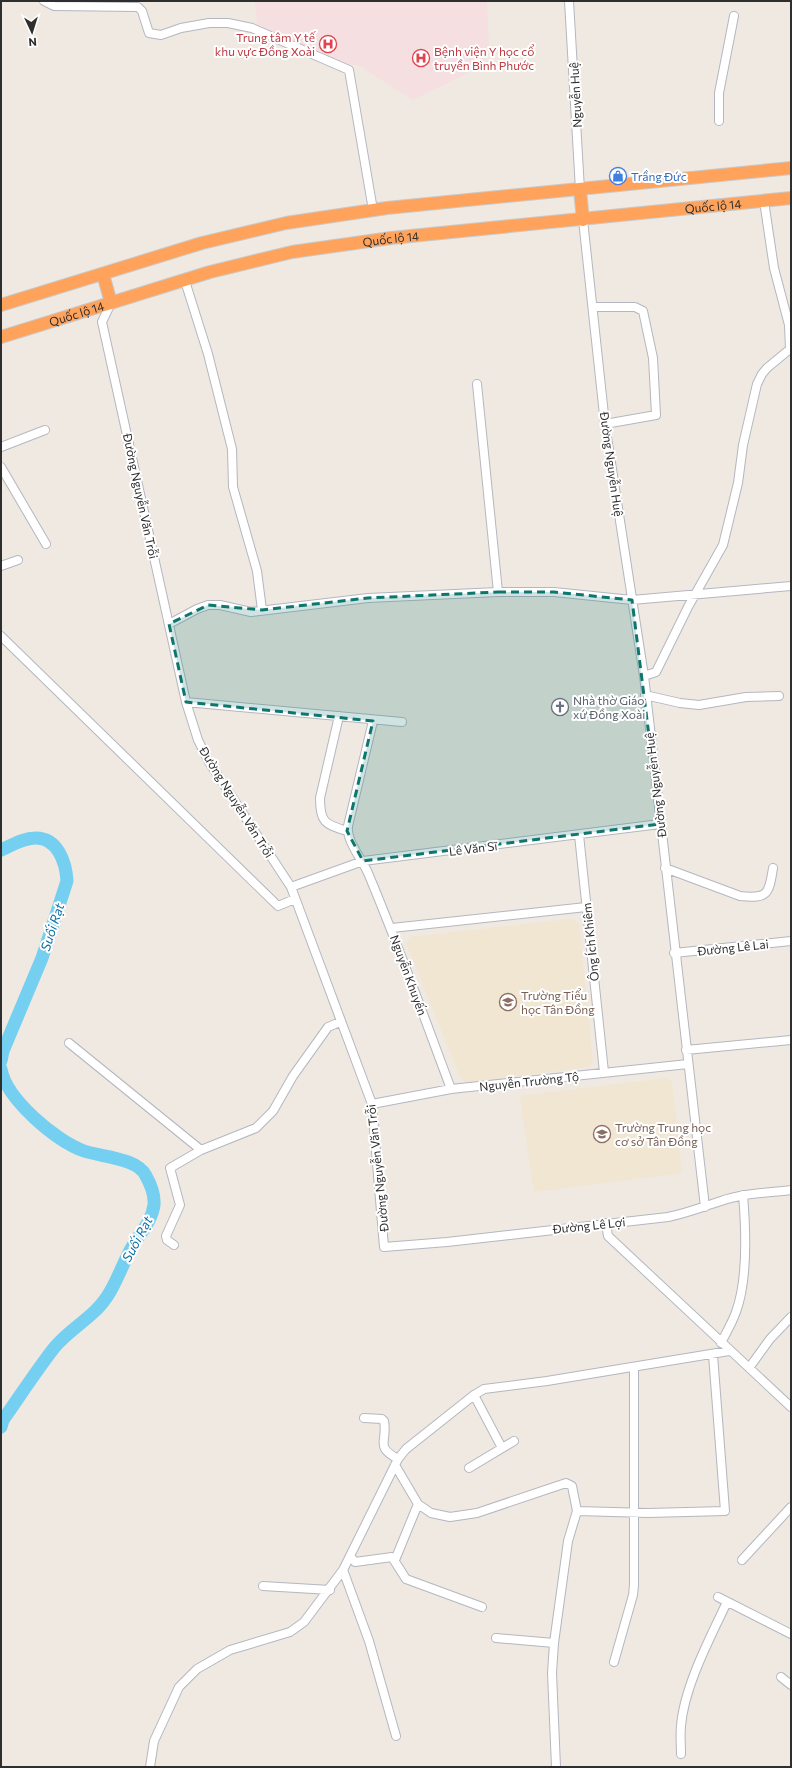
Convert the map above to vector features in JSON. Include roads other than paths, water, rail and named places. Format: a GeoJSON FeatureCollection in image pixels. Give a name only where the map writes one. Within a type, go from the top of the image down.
{"type":"FeatureCollection","features":[{"type":"Feature","properties":{"kind":"highway"},"geometry":{"type":"LineString","coordinates":[[1,305],[202,244],[286,223],[373,210],[791,168]]}},
{"type":"Feature","properties":{"kind":"highway"},"geometry":{"type":"LineString","coordinates":[[580,190],[583,220]]}},
{"type":"Feature","properties":{"kind":"highway","name":"Quốc lộ 14"},"geometry":{"type":"LineString","coordinates":[[1,337],[210,272],[292,252],[391,238],[791,198]]}},
{"type":"Feature","properties":{"kind":"highway"},"geometry":{"type":"LineString","coordinates":[[102,274],[111,303]]}},
{"type":"Feature","properties":{"kind":"street"},"geometry":{"type":"LineString","coordinates":[[44,1],[54,6],[138,7],[142,11],[148,33],[161,35],[181,28],[209,23],[228,23],[252,28],[349,70],[373,210]]}},
{"type":"Feature","properties":{"kind":"street","name":"Nguyễn Huệ"},"geometry":{"type":"LineString","coordinates":[[569,1],[580,190]]}},
{"type":"Feature","properties":{"kind":"street"},"geometry":{"type":"LineString","coordinates":[[719,121],[719,93],[734,16]]}},
{"type":"Feature","properties":{"kind":"street"},"geometry":{"type":"LineString","coordinates":[[644,676],[656,672],[688,607],[697,593],[722,544],[738,483],[743,445],[757,384],[767,368],[790,349],[790,325],[774,268],[764,201]]}},
{"type":"Feature","properties":{"kind":"street","name":"Đường Nguyễn Huệ"},"geometry":{"type":"LineString","coordinates":[[583,220],[594,307],[605,424],[644,676],[674,953],[705,1208]]}},
{"type":"Feature","properties":{"kind":"street"},"geometry":{"type":"LineString","coordinates":[[185,281],[208,354],[232,450],[233,487],[257,571],[262,610]]}},
{"type":"Feature","properties":{"kind":"street","name":"Đường Nguyễn Văn Trỗi"},"geometry":{"type":"LineString","coordinates":[[111,303],[102,322],[186,702],[198,740],[209,762],[291,887],[340,1022],[372,1104],[384,1247]]}},
{"type":"Feature","properties":{"kind":"street"},"geometry":{"type":"LineString","coordinates":[[594,307],[635,307],[643,311],[653,358],[656,415],[605,424]]}},
{"type":"Feature","properties":{"kind":"street"},"geometry":{"type":"LineString","coordinates":[[477,384],[498,592]]}},
{"type":"Feature","properties":{"kind":"street"},"geometry":{"type":"LineString","coordinates":[[1,447],[45,430]]}},
{"type":"Feature","properties":{"kind":"street"},"geometry":{"type":"LineString","coordinates":[[1,467],[46,544]]}},
{"type":"Feature","properties":{"kind":"street"},"geometry":{"type":"LineString","coordinates":[[1,566],[18,560]]}},
{"type":"Feature","properties":{"kind":"street"},"geometry":{"type":"LineString","coordinates":[[169,624],[197,609],[220,605],[251,612],[368,598],[498,592],[554,592],[632,600],[697,593],[791,586]]}},
{"type":"Feature","properties":{"kind":"street"},"geometry":{"type":"LineString","coordinates":[[1,636],[278,906],[295,899]]}},
{"type":"Feature","properties":{"kind":"street"},"geometry":{"type":"LineString","coordinates":[[645,695],[680,703],[699,705],[746,697],[779,696]]}},
{"type":"Feature","properties":{"kind":"street"},"geometry":{"type":"LineString","coordinates":[[186,702],[339,716],[373,721],[402,722]]}},
{"type":"Feature","properties":{"kind":"street"},"geometry":{"type":"LineString","coordinates":[[339,716],[320,798],[320,807],[321,816],[328,825],[348,830],[373,721]]}},
{"type":"Feature","properties":{"kind":"street","name":"Lê Văn Sĩ"},"geometry":{"type":"LineString","coordinates":[[291,887],[363,861],[660,824]]}},
{"type":"Feature","properties":{"kind":"street","name":"Nguyễn Khuyến"},"geometry":{"type":"LineString","coordinates":[[348,830],[348,835],[363,861],[392,928],[451,1089]]}},
{"type":"Feature","properties":{"kind":"street","name":"Ông Ích Khiêm"},"geometry":{"type":"LineString","coordinates":[[579,835],[604,1072]]}},
{"type":"Feature","properties":{"kind":"street"},"geometry":{"type":"LineString","coordinates":[[665,868],[740,896],[750,897],[766,893],[770,888],[773,868]]}},
{"type":"Feature","properties":{"kind":"street"},"geometry":{"type":"LineString","coordinates":[[392,928],[586,906]]}},
{"type":"Feature","properties":{"kind":"street","name":"Đường Lê Lai"},"geometry":{"type":"LineString","coordinates":[[674,953],[791,941]]}},
{"type":"Feature","properties":{"kind":"street"},"geometry":{"type":"LineString","coordinates":[[174,1245],[167,1240],[166,1236],[180,1205],[170,1168],[201,1150],[256,1128],[273,1111],[293,1076],[328,1027],[340,1022]]}},
{"type":"Feature","properties":{"kind":"street"},"geometry":{"type":"LineString","coordinates":[[686,1050],[791,1040]]}},
{"type":"Feature","properties":{"kind":"street"},"geometry":{"type":"LineString","coordinates":[[69,1043],[201,1150]]}},
{"type":"Feature","properties":{"kind":"street","name":"Nguyễn Trường Tộ"},"geometry":{"type":"LineString","coordinates":[[372,1104],[451,1089],[688,1064]]}},
{"type":"Feature","properties":{"kind":"street","name":"Đường Lê Lợi"},"geometry":{"type":"LineString","coordinates":[[384,1247],[447,1242],[668,1217],[690,1213],[721,1201],[743,1195],[791,1190]]}},
{"type":"Feature","properties":{"kind":"street"},"geometry":{"type":"LineString","coordinates":[[721,1343],[736,1312],[744,1266],[746,1233],[743,1195]]}},
{"type":"Feature","properties":{"kind":"street"},"geometry":{"type":"LineString","coordinates":[[606,1223],[608,1236],[791,1408]]}},
{"type":"Feature","properties":{"kind":"street"},"geometry":{"type":"LineString","coordinates":[[749,1368],[770,1339],[791,1317]]}},
{"type":"Feature","properties":{"kind":"street"},"geometry":{"type":"LineString","coordinates":[[150,1767],[154,1741],[179,1687],[197,1669],[230,1650],[290,1632],[304,1622],[330,1590],[343,1570],[396,1462],[406,1449],[474,1395],[484,1389],[713,1355],[729,1351]]}},
{"type":"Feature","properties":{"kind":"street"},"geometry":{"type":"LineString","coordinates":[[577,1511],[634,1513],[725,1511],[713,1355]]}},
{"type":"Feature","properties":{"kind":"street"},"geometry":{"type":"LineString","coordinates":[[614,1662],[633,1595],[634,1367]]}},
{"type":"Feature","properties":{"kind":"street"},"geometry":{"type":"LineString","coordinates":[[474,1395],[502,1448]]}},
{"type":"Feature","properties":{"kind":"street"},"geometry":{"type":"LineString","coordinates":[[364,1418],[382,1419],[384,1421],[384,1446],[387,1453],[396,1462],[418,1504],[431,1513],[450,1517],[463,1516],[566,1483],[572,1486],[577,1511],[568,1541],[554,1643],[552,1672],[556,1767]]}},
{"type":"Feature","properties":{"kind":"street"},"geometry":{"type":"LineString","coordinates":[[469,1468],[514,1441]]}},
{"type":"Feature","properties":{"kind":"street"},"geometry":{"type":"LineString","coordinates":[[395,1560],[418,1504]]}},
{"type":"Feature","properties":{"kind":"street"},"geometry":{"type":"LineString","coordinates":[[742,1560],[791,1507]]}},
{"type":"Feature","properties":{"kind":"street"},"geometry":{"type":"LineString","coordinates":[[350,1556],[355,1562],[388,1557],[395,1560],[406,1579],[482,1608]]}},
{"type":"Feature","properties":{"kind":"street"},"geometry":{"type":"LineString","coordinates":[[343,1570],[369,1641],[396,1736]]}},
{"type":"Feature","properties":{"kind":"street"},"geometry":{"type":"LineString","coordinates":[[263,1586],[330,1590]]}},
{"type":"Feature","properties":{"kind":"street"},"geometry":{"type":"LineString","coordinates":[[718,1597],[791,1634]]}},
{"type":"Feature","properties":{"kind":"street"},"geometry":{"type":"LineString","coordinates":[[681,1754],[681,1726],[684,1708],[698,1665],[727,1602]]}},
{"type":"Feature","properties":{"kind":"street"},"geometry":{"type":"LineString","coordinates":[[496,1638],[554,1643]]}},
{"type":"Feature","properties":{"kind":"street"},"geometry":{"type":"LineString","coordinates":[[781,1677],[791,1685]]}},
{"type":"Feature","properties":{"kind":"waterway","name":"Suối Rạt"},"geometry":{"type":"LineString","coordinates":[[1,850],[27,839],[44,839],[55,847],[63,859],[67,881],[42,958],[3,1051],[1,1061]]}},
{"type":"Feature","properties":{"kind":"waterway","name":"Suối Rạt"},"geometry":{"type":"LineString","coordinates":[[1,1069],[5,1081],[12,1093],[34,1118],[47,1129],[73,1146],[84,1151],[119,1159],[135,1165],[142,1170],[151,1186],[154,1201],[151,1216],[132,1247],[108,1296],[96,1310],[54,1348],[3,1420],[1,1427]]}},
{"type":"Feature","properties":{"kind":"place","name":"Trung tâm Y tế khu vực Đồng Xoài"},"geometry":{"type":"Point","coordinates":[328,44]}},
{"type":"Feature","properties":{"kind":"place","name":"Bệnh viện Y học cổ truyền Bình Phước"},"geometry":{"type":"Point","coordinates":[421,58]}},
{"type":"Feature","properties":{"kind":"place","name":"Trầng Đức"},"geometry":{"type":"Point","coordinates":[618,176]}},
{"type":"Feature","properties":{"kind":"place","name":"Nhà thờ Giáo xứ Đồng Xoài"},"geometry":{"type":"Point","coordinates":[560,707]}},
{"type":"Feature","properties":{"kind":"place","name":"Trường Tiểu học Tân Đồng"},"geometry":{"type":"Point","coordinates":[508,1002]}},
{"type":"Feature","properties":{"kind":"place","name":"Trường Trung học cơ sở Tân Đồng"},"geometry":{"type":"Point","coordinates":[602,1134]}}]}
